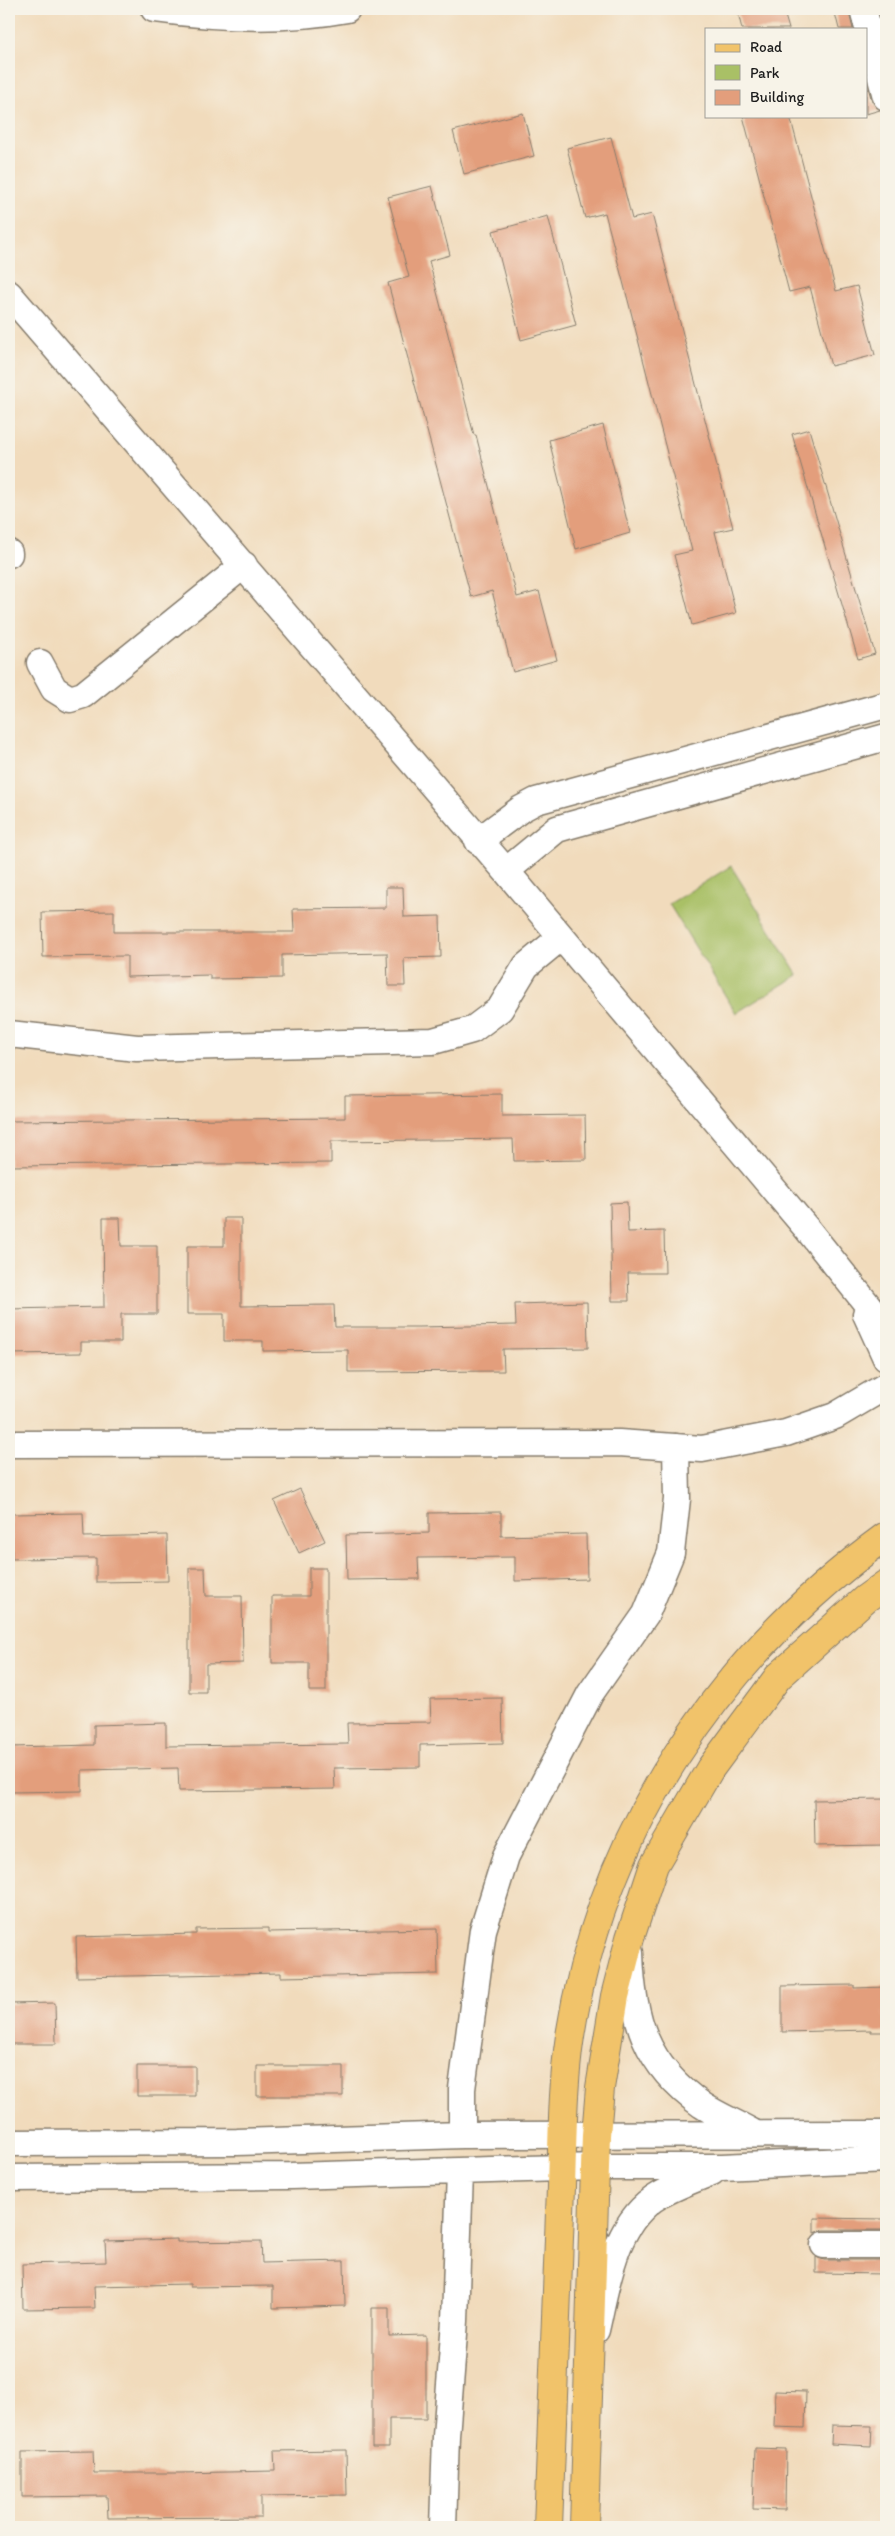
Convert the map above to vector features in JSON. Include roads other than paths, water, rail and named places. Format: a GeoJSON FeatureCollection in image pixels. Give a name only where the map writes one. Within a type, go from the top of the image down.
{"type":"FeatureCollection","features":[{"type":"Feature","properties":{"kind":"main road"},"geometry":{"type":"LineString","coordinates":[[548,2527],[562,2168],[562,2100],[570,2034],[598,1920],[616,1867],[658,1786],[699,1720],[733,1676],[772,1633],[852,1560],[886,1536]]}},
{"type":"Feature","properties":{"kind":"main road"},"geometry":{"type":"LineString","coordinates":[[584,2527],[596,2135],[607,2041],[615,1996],[630,1938],[654,1865],[710,1769],[778,1677],[865,1599],[886,1584]]}},
{"type":"Feature","properties":{"kind":"street"},"geometry":{"type":"LineString","coordinates":[[154,9],[238,17],[282,17],[347,9]]}},
{"type":"Feature","properties":{"kind":"street"},"geometry":{"type":"LineString","coordinates":[[863,9],[868,28]]}},
{"type":"Feature","properties":{"kind":"street"},"geometry":{"type":"LineString","coordinates":[[868,28],[886,97]]}},
{"type":"Feature","properties":{"kind":"street"},"geometry":{"type":"LineString","coordinates":[[9,294],[244,565],[478,841],[506,871],[560,938],[808,1230],[886,1328]]}},
{"type":"Feature","properties":{"kind":"street"},"geometry":{"type":"LineString","coordinates":[[40,663],[54,689],[70,699],[83,695],[244,565]]}},
{"type":"Feature","properties":{"kind":"street"},"geometry":{"type":"LineString","coordinates":[[478,841],[536,800],[886,705]]}},
{"type":"Feature","properties":{"kind":"street"},"geometry":{"type":"LineString","coordinates":[[506,871],[557,829],[886,737]]}},
{"type":"Feature","properties":{"kind":"street"},"geometry":{"type":"LineString","coordinates":[[9,1034],[137,1048],[433,1041],[472,1030],[500,1009],[526,966],[560,938]]}},
{"type":"Feature","properties":{"kind":"street"},"geometry":{"type":"LineString","coordinates":[[854,1288],[886,1358]]}},
{"type":"Feature","properties":{"kind":"street"},"geometry":{"type":"LineString","coordinates":[[9,1444],[619,1443],[702,1449],[786,1434],[835,1416],[886,1386]]}},
{"type":"Feature","properties":{"kind":"street"},"geometry":{"type":"LineString","coordinates":[[462,2135],[462,2089],[483,1930],[506,1856],[590,1694],[646,1614],[671,1553],[677,1499],[676,1447]]}},
{"type":"Feature","properties":{"kind":"street"},"geometry":{"type":"LineString","coordinates":[[630,1938],[631,1987],[635,2012],[645,2040],[658,2061],[676,2082],[702,2105],[755,2134]]}},
{"type":"Feature","properties":{"kind":"street"},"geometry":{"type":"LineString","coordinates":[[9,2144],[237,2142],[462,2135],[886,2134]]}},
{"type":"Feature","properties":{"kind":"street"},"geometry":{"type":"LineString","coordinates":[[9,2178],[460,2172],[595,2167],[722,2167],[886,2159]]}},
{"type":"Feature","properties":{"kind":"street"},"geometry":{"type":"LineString","coordinates":[[589,2360],[611,2267],[629,2225],[643,2208],[659,2195],[722,2167]]}},
{"type":"Feature","properties":{"kind":"street"},"geometry":{"type":"LineString","coordinates":[[443,2527],[446,2436],[455,2321],[460,2172]]}},
{"type":"Feature","properties":{"kind":"street"},"geometry":{"type":"LineString","coordinates":[[824,2245],[886,2245]]}}]}
